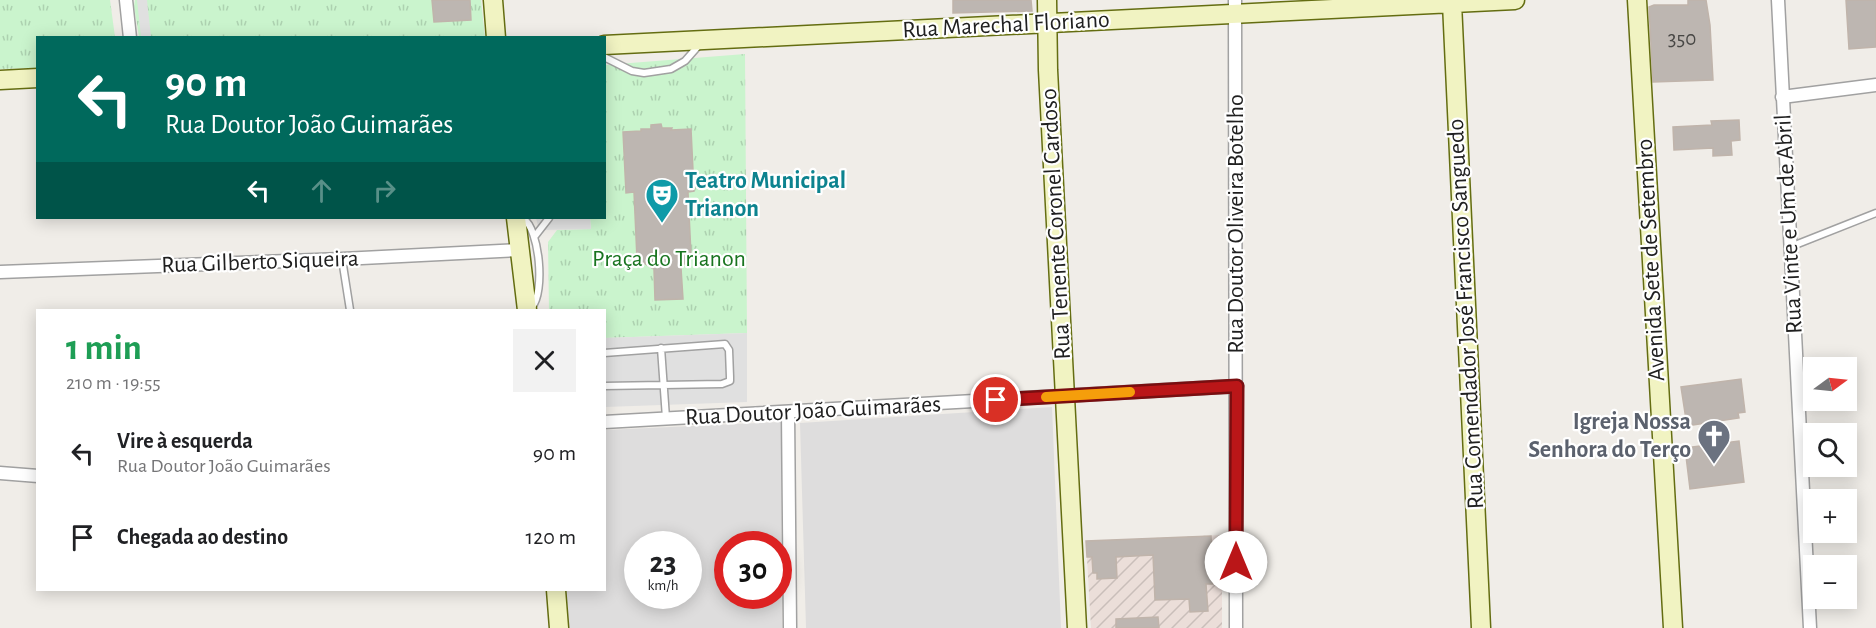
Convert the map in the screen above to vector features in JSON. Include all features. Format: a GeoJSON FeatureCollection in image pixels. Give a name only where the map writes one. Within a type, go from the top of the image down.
{"type":"FeatureCollection","features":[{"type":"Feature","properties":{"kind":"main road"},"geometry":{"type":"LineString","coordinates":[[493,0],[496,36]]}},
{"type":"Feature","properties":{"kind":"main road","name":"Rua Tenente Coronel Cardoso"},"geometry":{"type":"LineString","coordinates":[[1047,0],[1046,23],[1077,628]]}},
{"type":"Feature","properties":{"kind":"main road","name":"Rua Marechal Floriano"},"geometry":{"type":"LineString","coordinates":[[606,45],[1046,23],[1235,7],[1515,0]]}},
{"type":"Feature","properties":{"kind":"main road","name":"Avenida Sete de Setembro"},"geometry":{"type":"LineString","coordinates":[[1637,0],[1673,628]]}},
{"type":"Feature","properties":{"kind":"main road","name":"Rua Comendador José Francisco Sanguedo"},"geometry":{"type":"LineString","coordinates":[[1452,1],[1480,628]]}},
{"type":"Feature","properties":{"kind":"main road"},"geometry":{"type":"LineString","coordinates":[[0,80],[36,78]]}},
{"type":"Feature","properties":{"kind":"main road"},"geometry":{"type":"LineString","coordinates":[[516,219],[527,309]]}},
{"type":"Feature","properties":{"kind":"main road"},"geometry":{"type":"LineString","coordinates":[[556,591],[559,628]]}},
{"type":"Feature","properties":{"kind":"street"},"geometry":{"type":"LineString","coordinates":[[126,0],[130,36]]}},
{"type":"Feature","properties":{"kind":"street","name":"Rua Vinte e Um de Abril"},"geometry":{"type":"LineString","coordinates":[[1778,0],[1810,628]]}},
{"type":"Feature","properties":{"kind":"street","name":"Rua Doutor Oliveira Botelho"},"geometry":{"type":"LineString","coordinates":[[1235,7],[1236,628]]}},
{"type":"Feature","properties":{"kind":"street"},"geometry":{"type":"LineString","coordinates":[[1782,97],[1876,85]]}},
{"type":"Feature","properties":{"kind":"street","name":"Rua Gilberto Siqueira"},"geometry":{"type":"LineString","coordinates":[[0,272],[520,250]]}},
{"type":"Feature","properties":{"kind":"street","name":"Rua Doutor João Guimarães"},"geometry":{"type":"LineString","coordinates":[[606,422],[1237,386]]}},
{"type":"Feature","properties":{"kind":"street"},"geometry":{"type":"LineString","coordinates":[[788,412],[790,628]]}},
{"type":"Feature","properties":{"kind":"street"},"geometry":{"type":"LineString","coordinates":[[0,473],[36,476]]}},
{"type":"Feature","properties":{"kind":"lane"},"geometry":{"type":"LineString","coordinates":[[606,58],[632,71],[644,73],[671,69],[686,61],[704,40]]}},
{"type":"Feature","properties":{"kind":"lane"},"geometry":{"type":"LineString","coordinates":[[1790,247],[1876,213]]}},
{"type":"Feature","properties":{"kind":"lane"},"geometry":{"type":"LineString","coordinates":[[524,219],[535,236],[537,249],[538,296],[536,302],[528,309]]}},
{"type":"Feature","properties":{"kind":"lane"},"geometry":{"type":"LineString","coordinates":[[535,236],[548,219]]}},
{"type":"Feature","properties":{"kind":"lane"},"geometry":{"type":"LineString","coordinates":[[342,259],[350,309]]}},
{"type":"Feature","properties":{"kind":"lane"},"geometry":{"type":"LineString","coordinates":[[606,353],[720,343],[729,350],[730,376],[730,381],[727,383],[606,386]]}},
{"type":"Feature","properties":{"kind":"lane"},"geometry":{"type":"LineString","coordinates":[[661,348],[666,419]]}},
{"type":"Feature","properties":{"kind":"shaded area"},"geometry":{"type":"Polygon","coordinates":[[[137,0],[147,0],[151,36],[141,36],[137,0]]]}},
{"type":"Feature","properties":{"kind":"shaded area"},"geometry":{"type":"Polygon","coordinates":[[[536,219],[590,219],[591,229],[539,230],[536,219]]]}},
{"type":"Feature","properties":{"kind":"shaded area"},"geometry":{"type":"Polygon","coordinates":[[[747,333],[747,402],[606,407],[606,338],[747,333]]]}},
{"type":"Feature","properties":{"kind":"shaded area"},"geometry":{"type":"Polygon","coordinates":[[[1052,407],[1061,628],[806,628],[800,423],[1052,407]]]}},
{"type":"Feature","properties":{"kind":"shaded area"},"geometry":{"type":"Polygon","coordinates":[[[781,422],[782,531],[714,531],[714,609],[782,609],[782,628],[569,628],[565,591],[606,591],[606,430],[781,422]]]}},
{"type":"Feature","properties":{"kind":"shaded area"},"geometry":{"type":"Polygon","coordinates":[[[1222,535],[1222,628],[1091,628],[1086,541],[1222,535]]]}},
{"type":"Feature","properties":{"kind":"green space"},"geometry":{"type":"Polygon","coordinates":[[[0,0],[110,0],[115,36],[36,36],[36,68],[0,69],[0,0]]]}},
{"type":"Feature","properties":{"kind":"green space"},"geometry":{"type":"Polygon","coordinates":[[[135,0],[481,0],[485,36],[139,36],[135,0]]]}},
{"type":"Feature","properties":{"kind":"green space","name":"Praça do Trianon"},"geometry":{"type":"Polygon","coordinates":[[[745,54],[747,333],[606,338],[606,309],[549,309],[548,242],[557,230],[591,229],[590,219],[606,219],[606,65],[745,54]]]}},
{"type":"Feature","properties":{"kind":"building"},"geometry":{"type":"Polygon","coordinates":[[[432,0],[470,0],[471,20],[434,22],[432,0]]]}},
{"type":"Feature","properties":{"kind":"building"},"geometry":{"type":"Polygon","coordinates":[[[953,0],[1031,0],[1032,11],[953,13],[953,0]]]}},
{"type":"Feature","properties":{"kind":"building"},"geometry":{"type":"Polygon","coordinates":[[[1688,0],[1706,0],[1710,25],[1713,80],[1653,82],[1649,7],[1688,5],[1688,0]]]}},
{"type":"Feature","properties":{"kind":"building"},"geometry":{"type":"Polygon","coordinates":[[[1846,0],[1876,0],[1876,47],[1849,49],[1846,0]]]}},
{"type":"Feature","properties":{"kind":"building"},"geometry":{"type":"Polygon","coordinates":[[[1739,120],[1740,140],[1731,141],[1732,155],[1713,156],[1713,148],[1674,150],[1673,127],[1712,125],[1711,121],[1739,120]]]}},
{"type":"Feature","properties":{"kind":"building","name":"Teatro Municipal Trianon"},"geometry":{"type":"Polygon","coordinates":[[[661,124],[662,128],[672,128],[671,130],[691,129],[694,191],[688,192],[691,255],[681,268],[683,299],[655,300],[654,269],[637,259],[634,192],[626,193],[623,132],[651,129],[651,125],[661,124]]]}},
{"type":"Feature","properties":{"kind":"building"},"geometry":{"type":"Polygon","coordinates":[[[1741,379],[1745,412],[1738,413],[1739,418],[1687,426],[1681,387],[1741,379]]]}},
{"type":"Feature","properties":{"kind":"building","name":"Igreja Nossa Senhora do Terço"},"geometry":{"type":"Polygon","coordinates":[[[1739,441],[1744,482],[1690,489],[1685,448],[1739,441]]]}},
{"type":"Feature","properties":{"kind":"building"},"geometry":{"type":"Polygon","coordinates":[[[1211,536],[1213,584],[1206,584],[1208,611],[1190,612],[1189,599],[1155,600],[1153,555],[1116,557],[1117,578],[1097,579],[1097,573],[1093,573],[1092,557],[1087,557],[1086,541],[1211,536]]]}},
{"type":"Feature","properties":{"kind":"building"},"geometry":{"type":"Polygon","coordinates":[[[1158,617],[1159,628],[1116,628],[1116,619],[1158,617]]]}},
{"type":"Feature","properties":{"kind":"slow traffic"},"geometry":{"type":"LineString","coordinates":[[1046,397],[1130,392]]}},
{"type":"Feature","properties":{"kind":"place","name":"Teatro Municipal Trianon"},"geometry":{"type":"Point","coordinates":[662,224]}},
{"type":"Feature","properties":{"kind":"place","name":"Igreja Nossa Senhora do Terço"},"geometry":{"type":"Point","coordinates":[1714,465]}},
{"type":"Feature","properties":{"kind":"route"},"geometry":{"type":"LineString","coordinates":[[996,400],[1237,386],[1236,562]]}}]}
